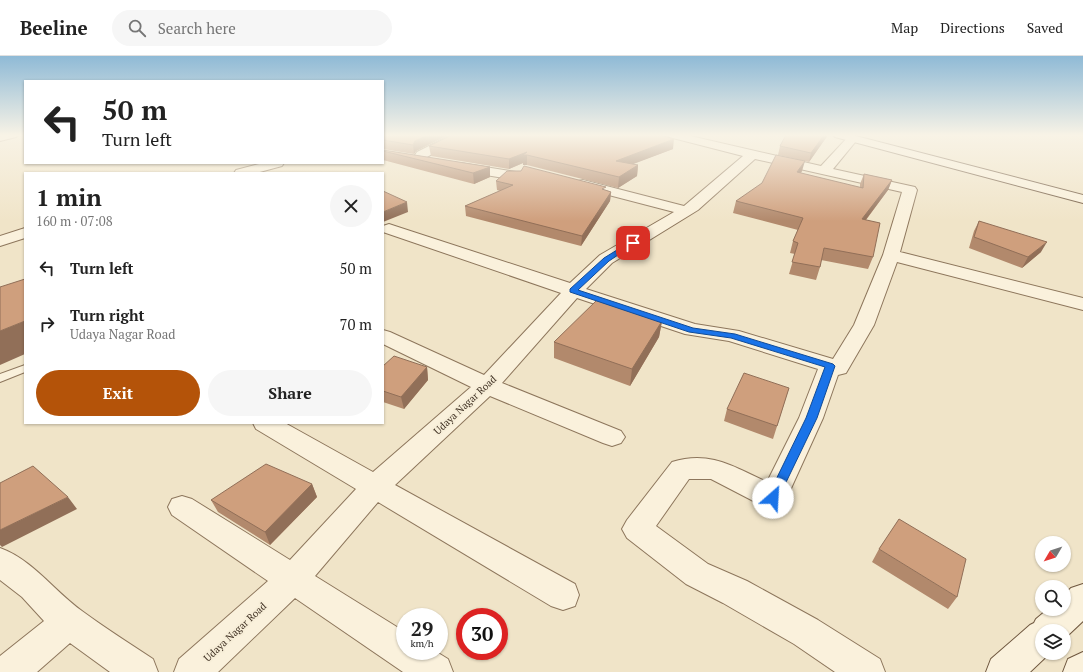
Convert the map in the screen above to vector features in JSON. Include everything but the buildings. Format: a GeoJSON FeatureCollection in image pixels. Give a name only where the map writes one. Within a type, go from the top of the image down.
{"type":"FeatureCollection","features":[{"type":"Feature","properties":{"kind":"street"},"geometry":{"type":"LineString","coordinates":[[241,164],[256,169]]}},
{"type":"Feature","properties":{"kind":"street"},"geometry":{"type":"LineString","coordinates":[[245,172],[274,164]]}},
{"type":"Feature","properties":{"kind":"street","name":"Udaya Nagar Road"},"geometry":{"type":"LineString","coordinates":[[192,672],[293,579],[375,487],[487,386],[573,291],[606,259],[693,207],[743,164]]}},
{"type":"Feature","properties":{"kind":"street"},"geometry":{"type":"LineString","coordinates":[[389,229],[692,330],[732,336],[838,368],[864,325],[891,255],[910,190],[789,164]]}},
{"type":"Feature","properties":{"kind":"street"},"geometry":{"type":"LineString","coordinates":[[824,171],[830,164]]}},
{"type":"Feature","properties":{"kind":"street"},"geometry":{"type":"LineString","coordinates":[[947,164],[1083,199]]}},
{"type":"Feature","properties":{"kind":"street"},"geometry":{"type":"LineString","coordinates":[[446,165],[516,176]]}},
{"type":"Feature","properties":{"kind":"street"},"geometry":{"type":"LineString","coordinates":[[573,182],[686,211]]}},
{"type":"Feature","properties":{"kind":"street"},"geometry":{"type":"LineString","coordinates":[[0,241],[24,233]]}},
{"type":"Feature","properties":{"kind":"street"},"geometry":{"type":"LineString","coordinates":[[891,255],[1005,285],[1041,292],[1083,304]]}},
{"type":"Feature","properties":{"kind":"street"},"geometry":{"type":"LineString","coordinates":[[384,336],[487,386],[612,437]]}},
{"type":"Feature","properties":{"kind":"street"},"geometry":{"type":"LineString","coordinates":[[830,366],[812,418],[773,498],[715,469],[682,470],[637,529],[697,574],[735,592],[806,632],[867,672]]}},
{"type":"Feature","properties":{"kind":"street"},"geometry":{"type":"LineString","coordinates":[[267,424],[562,595]]}},
{"type":"Feature","properties":{"kind":"street"},"geometry":{"type":"LineString","coordinates":[[182,507],[435,672]]}},
{"type":"Feature","properties":{"kind":"street"},"geometry":{"type":"LineString","coordinates":[[0,562],[33,587],[69,622],[140,672]]}},
{"type":"Feature","properties":{"kind":"street"},"geometry":{"type":"LineString","coordinates":[[1056,624],[1083,599]]}},
{"type":"Feature","properties":{"kind":"street"},"geometry":{"type":"LineString","coordinates":[[9,672],[69,622]]}},
{"type":"Feature","properties":{"kind":"street"},"geometry":{"type":"LineString","coordinates":[[1004,672],[1035,643]]}},
{"type":"Feature","properties":{"kind":"lane"},"geometry":{"type":"LineString","coordinates":[[0,378],[24,368]]}},
{"type":"Feature","properties":{"kind":"route"},"geometry":{"type":"LineString","coordinates":[[633,243],[606,259],[573,291],[692,330],[732,336],[830,366],[812,418],[773,498]]}}]}
